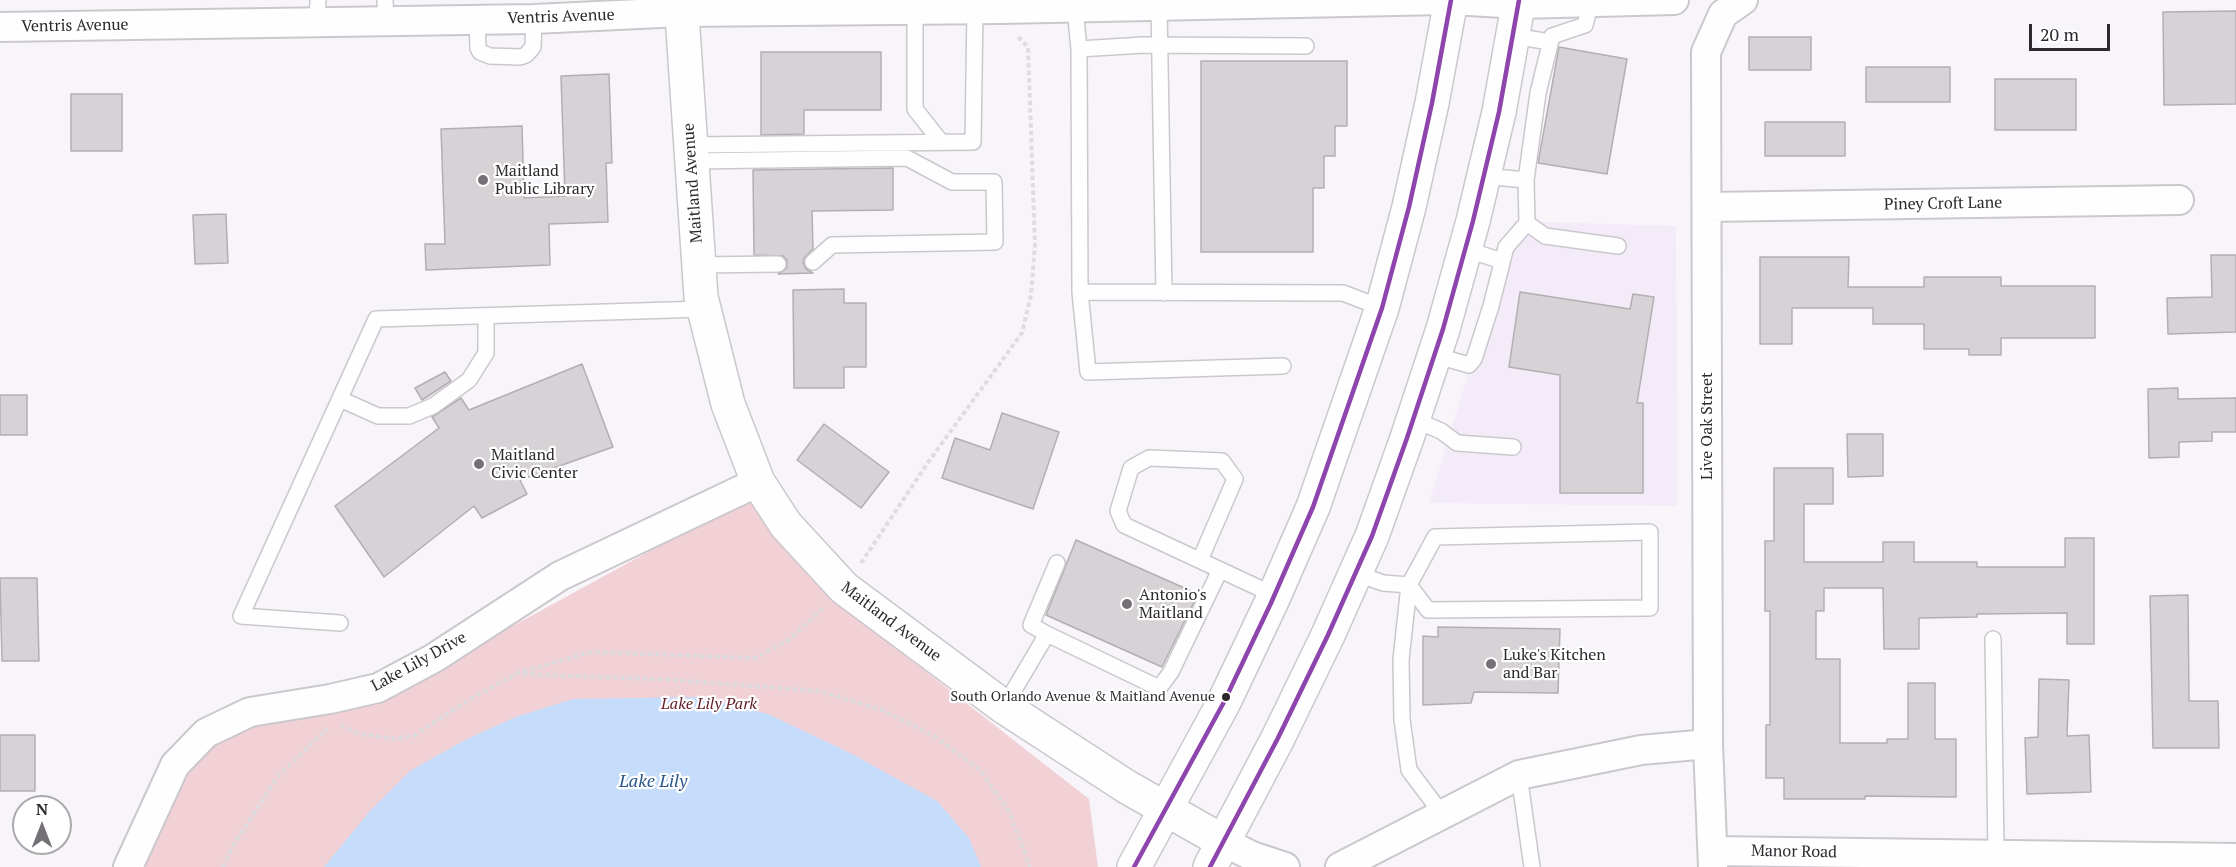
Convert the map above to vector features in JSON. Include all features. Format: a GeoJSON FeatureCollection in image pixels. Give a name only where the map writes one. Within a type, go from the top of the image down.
{"type":"FeatureCollection","features":[{"type":"Feature","properties":{"kind":"main road"},"geometry":{"type":"LineString","coordinates":[[1134,867],[1224,702],[1312,507],[1382,308],[1409,207],[1432,103],[1450,0]]}},
{"type":"Feature","properties":{"kind":"main road"},"geometry":{"type":"LineString","coordinates":[[1217,854],[1283,728],[1372,536],[1434,355],[1465,249],[1499,112],[1519,2]]}},
{"type":"Feature","properties":{"kind":"main road","name":"Maitland Avenue"},"geometry":{"type":"LineString","coordinates":[[681,6],[698,265],[704,309],[728,404],[758,482],[786,525],[844,588],[1004,707],[1166,810],[1217,854]]}},
{"type":"Feature","properties":{"kind":"street","name":"Ventris Avenue"},"geometry":{"type":"LineString","coordinates":[[0,27],[318,11],[386,11],[477,20],[534,19],[681,6],[915,10],[946,5],[1075,8],[1450,0],[1591,3],[1674,0]]}},
{"type":"Feature","properties":{"kind":"street","name":"Live Oak Street"},"geometry":{"type":"LineString","coordinates":[[1713,859],[1708,744],[1706,52],[1723,14],[1743,0]]}},
{"type":"Feature","properties":{"kind":"street","name":"Piney Croft Lane"},"geometry":{"type":"LineString","coordinates":[[1707,207],[2179,200]]}},
{"type":"Feature","properties":{"kind":"street","name":"Lake Lily Drive"},"geometry":{"type":"LineString","coordinates":[[128,867],[175,765],[206,733],[250,712],[330,699],[378,688],[434,658],[560,576],[758,482]]}},
{"type":"Feature","properties":{"kind":"street"},"geometry":{"type":"LineString","coordinates":[[1340,867],[1519,775],[1641,750],[1708,744]]}},
{"type":"Feature","properties":{"kind":"street"},"geometry":{"type":"LineString","coordinates":[[1217,854],[1252,856],[1285,867]]}},
{"type":"Feature","properties":{"kind":"street","name":"Manor Road"},"geometry":{"type":"LineString","coordinates":[[1713,859],[1996,855],[2236,858]]}},
{"type":"Feature","properties":{"kind":"lane"},"geometry":{"type":"LineString","coordinates":[[1434,355],[1469,365],[1474,359],[1506,247],[1527,223],[1526,180],[1538,93],[1550,42],[1552,36],[1585,25],[1591,3]]}},
{"type":"Feature","properties":{"kind":"lane"},"geometry":{"type":"LineString","coordinates":[[1159,6],[1164,293]]}},
{"type":"Feature","properties":{"kind":"lane"},"geometry":{"type":"LineString","coordinates":[[691,153],[973,142],[992,7]]}},
{"type":"Feature","properties":{"kind":"lane"},"geometry":{"type":"LineString","coordinates":[[1075,8],[1079,49],[1080,292],[1088,372],[1283,366]]}},
{"type":"Feature","properties":{"kind":"lane"},"geometry":{"type":"LineString","coordinates":[[915,10],[915,109],[941,142]]}},
{"type":"Feature","properties":{"kind":"lane"},"geometry":{"type":"LineString","coordinates":[[477,20],[480,52],[490,56],[520,57],[526,56],[533,47],[534,19]]}},
{"type":"Feature","properties":{"kind":"lane"},"geometry":{"type":"LineString","coordinates":[[1513,36],[1550,42]]}},
{"type":"Feature","properties":{"kind":"lane"},"geometry":{"type":"LineString","coordinates":[[1079,49],[1160,45],[1306,45]]}},
{"type":"Feature","properties":{"kind":"lane"},"geometry":{"type":"LineString","coordinates":[[691,153],[907,158],[952,182],[994,182],[996,242],[832,245],[813,262]]}},
{"type":"Feature","properties":{"kind":"lane"},"geometry":{"type":"LineString","coordinates":[[1484,176],[1526,180]]}},
{"type":"Feature","properties":{"kind":"lane"},"geometry":{"type":"LineString","coordinates":[[1527,223],[1545,236],[1618,246]]}},
{"type":"Feature","properties":{"kind":"lane"},"geometry":{"type":"LineString","coordinates":[[1465,249],[1502,261]]}},
{"type":"Feature","properties":{"kind":"lane"},"geometry":{"type":"LineString","coordinates":[[698,265],[778,264]]}},
{"type":"Feature","properties":{"kind":"lane"},"geometry":{"type":"LineString","coordinates":[[1080,292],[1343,293],[1382,308]]}},
{"type":"Feature","properties":{"kind":"lane"},"geometry":{"type":"LineString","coordinates":[[340,623],[241,616],[376,320],[704,309]]}},
{"type":"Feature","properties":{"kind":"lane"},"geometry":{"type":"LineString","coordinates":[[340,399],[378,416],[409,416],[433,406],[469,380],[486,353],[486,316]]}},
{"type":"Feature","properties":{"kind":"lane"},"geometry":{"type":"LineString","coordinates":[[1413,419],[1441,431],[1457,443],[1513,447]]}},
{"type":"Feature","properties":{"kind":"lane"},"geometry":{"type":"LineString","coordinates":[[1200,560],[1235,478],[1222,461],[1149,458],[1131,468],[1118,511],[1124,525],[1274,595]]}},
{"type":"Feature","properties":{"kind":"lane"},"geometry":{"type":"LineString","coordinates":[[1355,573],[1383,583],[1409,585],[1428,610],[1650,608],[1650,532],[1435,537],[1409,585],[1401,660],[1402,720],[1409,770],[1442,813]]}},
{"type":"Feature","properties":{"kind":"lane"},"geometry":{"type":"LineString","coordinates":[[1057,563],[1031,625],[1159,688],[1171,672],[1220,570]]}},
{"type":"Feature","properties":{"kind":"lane"},"geometry":{"type":"LineString","coordinates":[[1004,707],[1047,634]]}},
{"type":"Feature","properties":{"kind":"lane"},"geometry":{"type":"LineString","coordinates":[[1993,639],[1996,855]]}},
{"type":"Feature","properties":{"kind":"lane"},"geometry":{"type":"LineString","coordinates":[[1519,775],[1533,867]]}},
{"type":"Feature","properties":{"kind":"path"},"geometry":{"type":"LineString","coordinates":[[223,867],[234,844],[279,775],[335,721],[359,734],[396,739],[415,735],[469,700],[518,673],[590,652],[755,658],[790,639],[844,588],[929,461],[1022,333],[1031,296],[1035,245],[1028,47],[992,7]]}},
{"type":"Feature","properties":{"kind":"path"},"geometry":{"type":"LineString","coordinates":[[518,673],[674,680],[819,692],[882,710],[934,736],[981,771],[1009,812],[1030,867]]}},
{"type":"Feature","properties":{"kind":"shaded area"},"geometry":{"type":"Polygon","coordinates":[[[1514,221],[1676,226],[1678,506],[1429,503],[1514,221]]]}},
{"type":"Feature","properties":{"kind":"green space","name":"Lake Lily Park"},"geometry":{"type":"Polygon","coordinates":[[[756,493],[833,599],[1089,799],[1098,867],[136,867],[181,771],[212,743],[254,722],[381,698],[756,493]]]}},
{"type":"Feature","properties":{"kind":"water","name":"Lake Lily"},"geometry":{"type":"Polygon","coordinates":[[[703,697],[768,714],[852,754],[937,801],[969,838],[981,867],[324,867],[370,811],[410,771],[467,739],[516,717],[573,699],[703,697]]]}},
{"type":"Feature","properties":{"kind":"building"},"geometry":{"type":"Polygon","coordinates":[[[2236,11],[2236,104],[2164,105],[2163,12],[2236,11]]]}},
{"type":"Feature","properties":{"kind":"building"},"geometry":{"type":"Polygon","coordinates":[[[1749,37],[1811,37],[1811,70],[1749,70],[1749,37]]]}},
{"type":"Feature","properties":{"kind":"building"},"geometry":{"type":"Polygon","coordinates":[[[1559,47],[1627,59],[1607,174],[1538,163],[1559,47]]]}},
{"type":"Feature","properties":{"kind":"building"},"geometry":{"type":"Polygon","coordinates":[[[761,52],[881,52],[881,110],[804,110],[804,134],[761,135],[761,52]]]}},
{"type":"Feature","properties":{"kind":"building"},"geometry":{"type":"Polygon","coordinates":[[[1201,61],[1347,61],[1347,126],[1335,126],[1335,156],[1324,156],[1324,188],[1313,188],[1313,252],[1201,252],[1201,61]]]}},
{"type":"Feature","properties":{"kind":"building"},"geometry":{"type":"Polygon","coordinates":[[[1866,67],[1950,67],[1950,102],[1866,102],[1866,67]]]}},
{"type":"Feature","properties":{"kind":"building","name":"Maitland Public Library"},"geometry":{"type":"Polygon","coordinates":[[[609,74],[612,163],[606,163],[608,222],[549,224],[550,265],[426,270],[425,244],[445,244],[441,129],[522,126],[524,198],[565,196],[561,76],[609,74]]]}},
{"type":"Feature","properties":{"kind":"building"},"geometry":{"type":"Polygon","coordinates":[[[1995,79],[2076,79],[2076,130],[1995,130],[1995,79]]]}},
{"type":"Feature","properties":{"kind":"building"},"geometry":{"type":"Polygon","coordinates":[[[71,94],[122,94],[122,151],[71,151],[71,94]]]}},
{"type":"Feature","properties":{"kind":"building"},"geometry":{"type":"Polygon","coordinates":[[[1765,122],[1845,122],[1845,156],[1765,156],[1765,122]]]}},
{"type":"Feature","properties":{"kind":"building"},"geometry":{"type":"Polygon","coordinates":[[[893,168],[893,210],[812,211],[813,249],[804,258],[803,263],[806,269],[813,273],[778,274],[787,268],[787,260],[783,256],[754,255],[753,170],[893,168]]]}},
{"type":"Feature","properties":{"kind":"building"},"geometry":{"type":"Polygon","coordinates":[[[226,214],[228,263],[195,264],[193,215],[226,214]]]}},
{"type":"Feature","properties":{"kind":"building"},"geometry":{"type":"Polygon","coordinates":[[[2211,255],[2236,255],[2236,332],[2168,334],[2167,298],[2212,297],[2211,255]]]}},
{"type":"Feature","properties":{"kind":"building"},"geometry":{"type":"Polygon","coordinates":[[[1760,257],[1849,257],[1848,287],[1924,287],[1924,277],[2001,277],[2001,286],[2095,286],[2095,338],[2001,338],[2001,355],[1969,355],[1969,349],[1924,349],[1924,324],[1873,324],[1873,308],[1792,308],[1792,344],[1760,344],[1760,257]]]}},
{"type":"Feature","properties":{"kind":"building"},"geometry":{"type":"Polygon","coordinates":[[[844,289],[844,303],[866,303],[866,367],[844,367],[844,388],[794,388],[793,290],[844,289]]]}},
{"type":"Feature","properties":{"kind":"building"},"geometry":{"type":"Polygon","coordinates":[[[1520,292],[1630,309],[1633,294],[1654,297],[1637,403],[1643,403],[1643,493],[1560,493],[1560,375],[1509,367],[1520,292]]]}},
{"type":"Feature","properties":{"kind":"building","name":"Maitland Civic Center"},"geometry":{"type":"Polygon","coordinates":[[[582,364],[613,447],[520,480],[527,494],[482,518],[474,506],[384,577],[335,506],[439,428],[432,417],[461,398],[469,410],[582,364]]]}},
{"type":"Feature","properties":{"kind":"building"},"geometry":{"type":"Polygon","coordinates":[[[445,372],[451,381],[422,400],[415,388],[445,372]]]}},
{"type":"Feature","properties":{"kind":"building"},"geometry":{"type":"Polygon","coordinates":[[[2178,388],[2178,399],[2236,398],[2236,432],[2212,432],[2212,441],[2179,442],[2179,457],[2149,458],[2148,389],[2178,388]]]}},
{"type":"Feature","properties":{"kind":"building"},"geometry":{"type":"Polygon","coordinates":[[[0,395],[27,395],[27,435],[0,435],[0,395]]]}},
{"type":"Feature","properties":{"kind":"building"},"geometry":{"type":"Polygon","coordinates":[[[1002,413],[1059,432],[1033,509],[942,478],[955,438],[990,450],[1002,413]]]}},
{"type":"Feature","properties":{"kind":"building"},"geometry":{"type":"Polygon","coordinates":[[[824,424],[889,472],[861,508],[797,460],[824,424]]]}},
{"type":"Feature","properties":{"kind":"building"},"geometry":{"type":"Polygon","coordinates":[[[1847,434],[1883,434],[1883,476],[1848,477],[1847,434]]]}},
{"type":"Feature","properties":{"kind":"building"},"geometry":{"type":"Polygon","coordinates":[[[1774,468],[1833,468],[1833,504],[1804,504],[1804,562],[1883,562],[1883,542],[1914,542],[1914,562],[1977,562],[1977,567],[2065,567],[2065,538],[2094,538],[2094,644],[2067,644],[2067,613],[1977,614],[1977,617],[1919,618],[1919,649],[1884,649],[1883,588],[1824,588],[1824,611],[1816,611],[1816,659],[1840,659],[1840,743],[1887,743],[1887,739],[1908,739],[1908,683],[1935,683],[1935,739],[1956,739],[1956,797],[1865,796],[1865,799],[1784,799],[1784,778],[1766,778],[1766,725],[1770,725],[1770,611],[1765,611],[1765,541],[1774,541],[1774,468]]]}},
{"type":"Feature","properties":{"kind":"building"},"geometry":{"type":"Polygon","coordinates":[[[1076,540],[1198,594],[1162,667],[1046,615],[1076,540]]]}},
{"type":"Feature","properties":{"kind":"building"},"geometry":{"type":"Polygon","coordinates":[[[0,578],[37,578],[39,661],[2,661],[0,578]]]}},
{"type":"Feature","properties":{"kind":"building"},"geometry":{"type":"Polygon","coordinates":[[[2188,595],[2189,701],[2218,701],[2219,748],[2153,748],[2150,596],[2188,595]]]}},
{"type":"Feature","properties":{"kind":"building","name":"Luke's Kitchen and Bar"},"geometry":{"type":"Polygon","coordinates":[[[1438,627],[1560,629],[1558,693],[1474,692],[1471,703],[1423,705],[1423,636],[1438,637],[1438,627]]]}},
{"type":"Feature","properties":{"kind":"building"},"geometry":{"type":"Polygon","coordinates":[[[2039,679],[2069,680],[2067,736],[2089,735],[2091,792],[2027,794],[2025,738],[2038,737],[2039,679]]]}},
{"type":"Feature","properties":{"kind":"building"},"geometry":{"type":"Polygon","coordinates":[[[0,735],[35,735],[35,791],[0,791],[0,735]]]}},
{"type":"Feature","properties":{"kind":"transit line"},"geometry":{"type":"LineString","coordinates":[[1134,867],[1224,702],[1313,507],[1382,308],[1409,207],[1432,103],[1451,0]]}},
{"type":"Feature","properties":{"kind":"transit line"},"geometry":{"type":"LineString","coordinates":[[1210,867],[1278,738],[1328,635],[1372,536],[1407,438],[1443,329],[1473,221],[1499,112],[1519,0]]}},
{"type":"Feature","properties":{"kind":"place","name":"Maitland Public Library"},"geometry":{"type":"Point","coordinates":[483,180]}},
{"type":"Feature","properties":{"kind":"place","name":"Maitland Civic Center"},"geometry":{"type":"Point","coordinates":[479,464]}},
{"type":"Feature","properties":{"kind":"place","name":"Antonio's Maitland"},"geometry":{"type":"Point","coordinates":[1127,604]}},
{"type":"Feature","properties":{"kind":"place","name":"Luke's Kitchen and Bar"},"geometry":{"type":"Point","coordinates":[1491,664]}},
{"type":"Feature","properties":{"kind":"place","name":"South Orlando Avenue & Maitland Avenue"},"geometry":{"type":"Point","coordinates":[1226,697]}}]}
